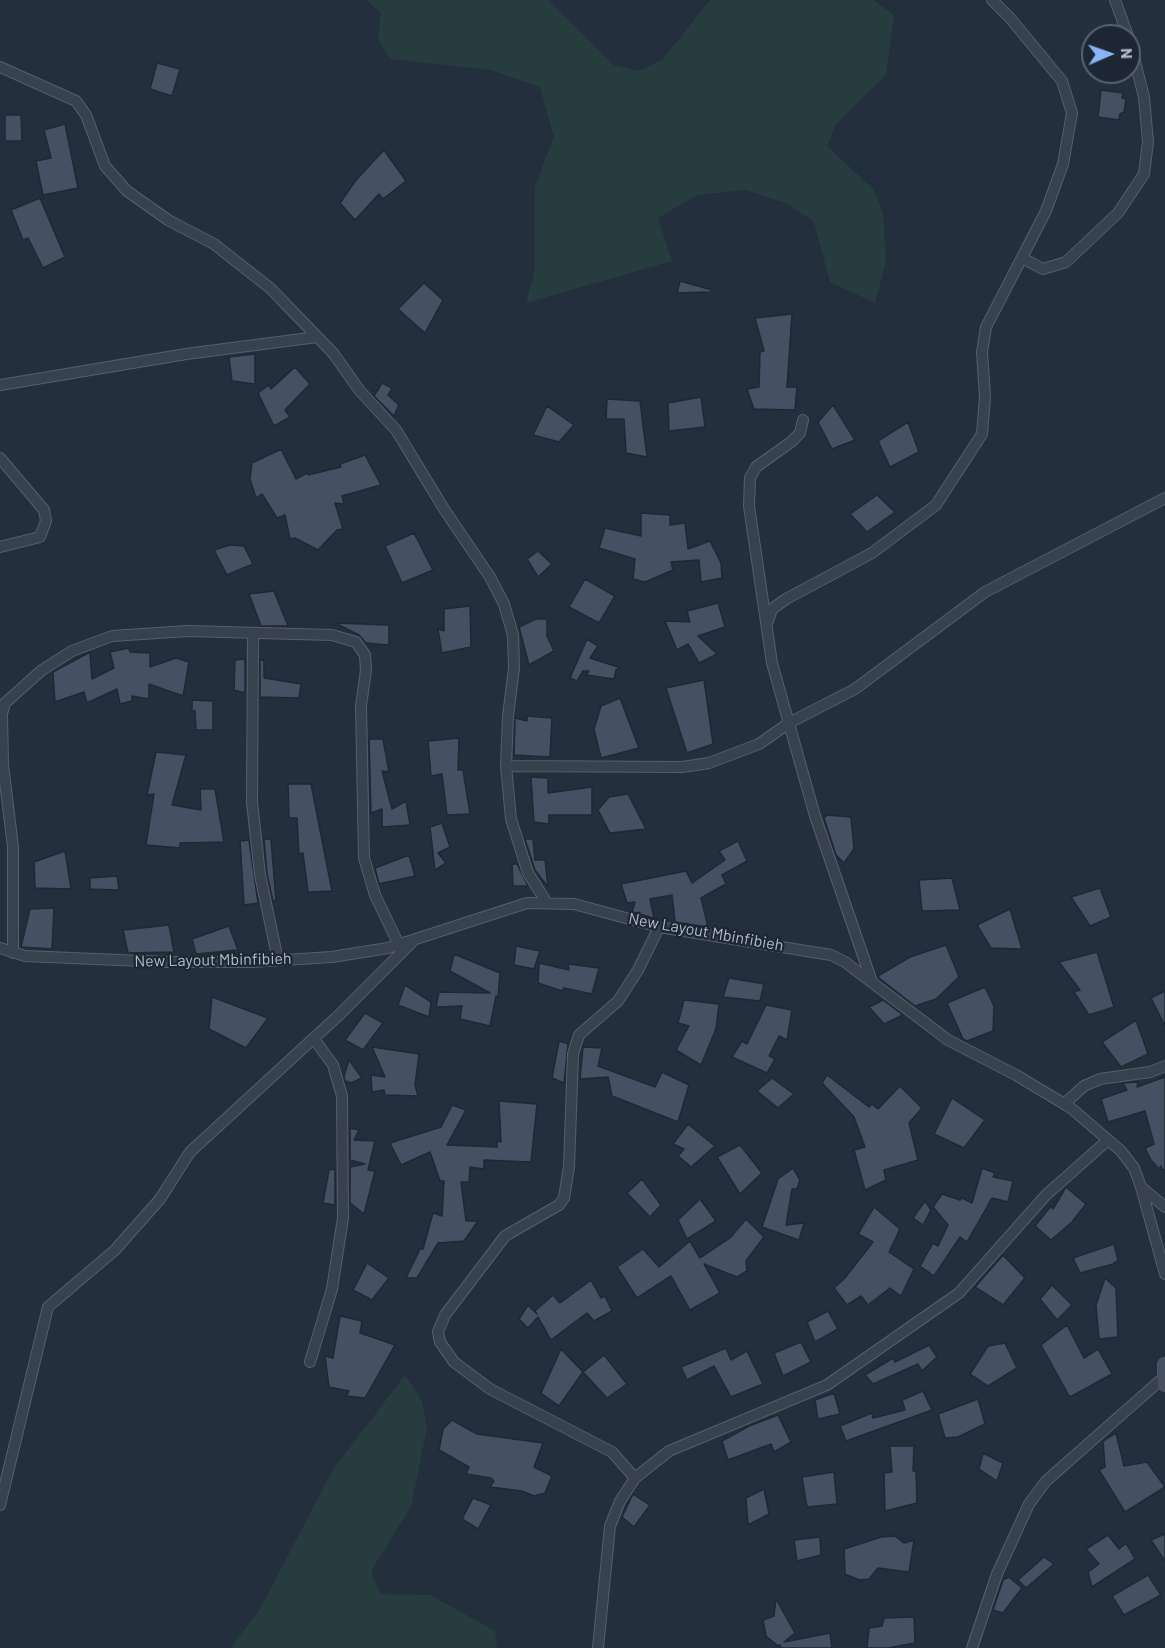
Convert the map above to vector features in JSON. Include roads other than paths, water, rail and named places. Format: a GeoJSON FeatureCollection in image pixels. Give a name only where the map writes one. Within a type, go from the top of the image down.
{"type":"FeatureCollection","features":[{"type":"Feature","properties":{"kind":"street"},"geometry":{"type":"LineString","coordinates":[[768,621],[772,609],[779,604],[872,553],[936,505],[982,434],[985,398],[982,352],[986,327],[1046,211],[1063,164],[1072,113],[1062,81],[1010,18],[992,0]]}},
{"type":"Feature","properties":{"kind":"street"},"geometry":{"type":"LineString","coordinates":[[1115,0],[1124,24]]}},
{"type":"Feature","properties":{"kind":"street"},"geometry":{"type":"LineString","coordinates":[[0,67],[76,101],[86,115],[105,166],[127,191],[168,220],[214,244],[270,288],[333,353],[360,390],[396,430],[444,509],[490,577],[504,604],[513,635],[514,668],[508,716],[506,765],[511,819],[528,873],[547,903]]}},
{"type":"Feature","properties":{"kind":"street"},"geometry":{"type":"LineString","coordinates":[[1022,258],[1043,268],[1066,262],[1118,213],[1144,174],[1148,142],[1141,84]]}},
{"type":"Feature","properties":{"kind":"street"},"geometry":{"type":"LineString","coordinates":[[0,385],[186,354],[317,337]]}},
{"type":"Feature","properties":{"kind":"street"},"geometry":{"type":"LineString","coordinates":[[803,420],[795,438],[765,458],[756,467],[750,478],[749,506],[768,621],[772,663],[815,816],[872,982]]}},
{"type":"Feature","properties":{"kind":"street"},"geometry":{"type":"LineString","coordinates":[[0,458],[44,510],[46,522],[40,537],[0,547]]}},
{"type":"Feature","properties":{"kind":"street"},"geometry":{"type":"LineString","coordinates":[[506,765],[682,767],[709,763],[759,744],[789,723],[855,688],[985,592],[1165,498]]}},
{"type":"Feature","properties":{"kind":"street"},"geometry":{"type":"LineString","coordinates":[[14,953],[14,847],[3,765],[2,714],[5,703],[12,695],[65,656],[112,636],[188,631],[332,635],[356,642],[365,655],[366,670],[361,706],[364,858],[375,895],[399,945]]}},
{"type":"Feature","properties":{"kind":"street"},"geometry":{"type":"LineString","coordinates":[[253,633],[252,802],[260,875],[278,960]]}},
{"type":"Feature","properties":{"kind":"street","name":"New Layout Mbinfibieh"},"geometry":{"type":"LineString","coordinates":[[0,948],[38,957],[166,962],[332,957],[399,945],[512,906],[547,903],[574,904],[659,927],[831,955],[845,962],[948,1040],[1016,1075],[1064,1104],[1108,1140],[1134,1168],[1165,1274]]}},
{"type":"Feature","properties":{"kind":"street"},"geometry":{"type":"LineString","coordinates":[[636,1478],[612,1452],[490,1389],[445,1353],[438,1332],[444,1315],[505,1236],[559,1205],[564,1198],[569,1167],[573,1054],[579,1035],[618,1001],[638,970],[659,927]]}},
{"type":"Feature","properties":{"kind":"street"},"geometry":{"type":"LineString","coordinates":[[0,1505],[48,1307],[115,1250],[160,1199],[190,1152],[314,1039],[415,940]]}},
{"type":"Feature","properties":{"kind":"street"},"geometry":{"type":"LineString","coordinates":[[310,1362],[332,1289],[343,1218],[341,1089],[333,1065],[314,1039]]}},
{"type":"Feature","properties":{"kind":"street"},"geometry":{"type":"LineString","coordinates":[[1064,1104],[1084,1086],[1100,1080],[1150,1072],[1165,1066]]}},
{"type":"Feature","properties":{"kind":"street"},"geometry":{"type":"LineString","coordinates":[[598,1648],[610,1526],[620,1501],[636,1478],[669,1451],[827,1385],[959,1293],[1046,1195],[1108,1140]]}},
{"type":"Feature","properties":{"kind":"street"},"geometry":{"type":"LineString","coordinates":[[1141,1187],[1165,1207]]}},
{"type":"Feature","properties":{"kind":"street"},"geometry":{"type":"LineString","coordinates":[[972,1648],[1001,1565],[1029,1504],[1046,1481],[1164,1376]]}}]}
